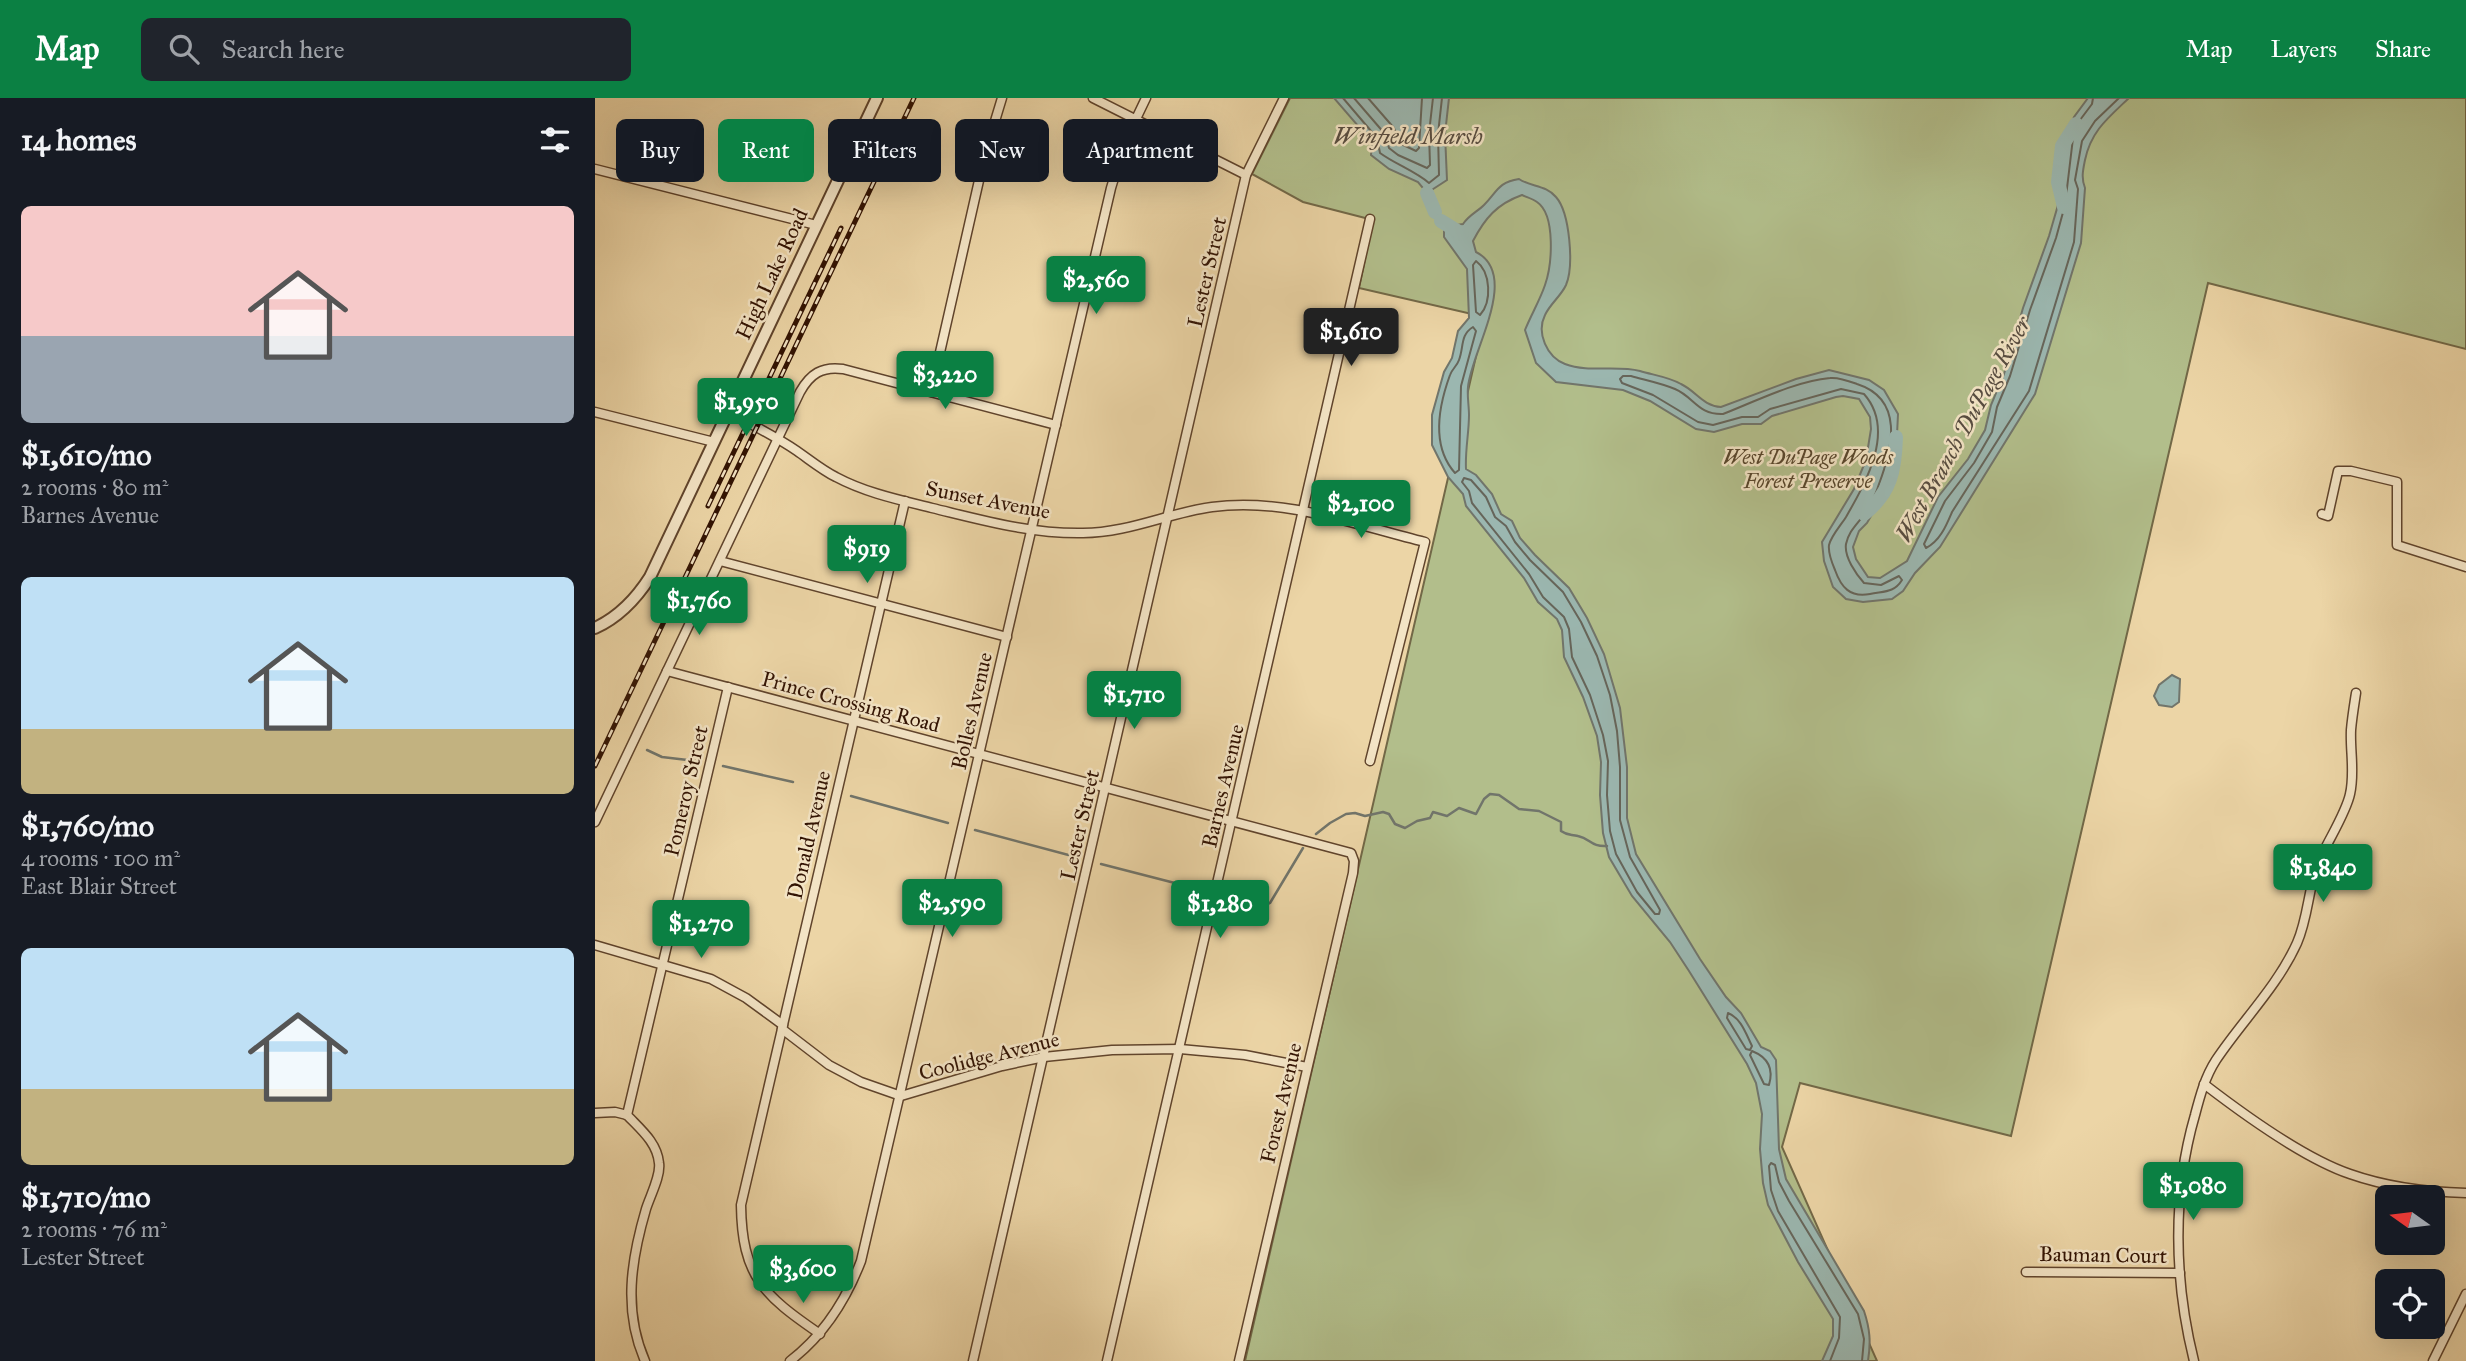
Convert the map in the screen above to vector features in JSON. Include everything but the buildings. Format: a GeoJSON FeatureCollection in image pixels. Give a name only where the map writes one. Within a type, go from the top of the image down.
{"type":"FeatureCollection","features":[{"type":"Feature","properties":{"kind":"street","name":"High Lake Road"},"geometry":{"type":"LineString","coordinates":[[595,628],[620,612],[636,597],[650,577],[877,98]]}},
{"type":"Feature","properties":{"kind":"street"},"geometry":{"type":"LineString","coordinates":[[930,392],[985,154],[1002,98]]}},
{"type":"Feature","properties":{"kind":"street"},"geometry":{"type":"LineString","coordinates":[[1093,98],[1133,119]]}},
{"type":"Feature","properties":{"kind":"street","name":"Bolles Avenue"},"geometry":{"type":"LineString","coordinates":[[1136,119],[1146,98]]}},
{"type":"Feature","properties":{"kind":"street","name":"Lester Street"},"geometry":{"type":"LineString","coordinates":[[973,1361],[1246,175],[1284,98]]}},
{"type":"Feature","properties":{"kind":"street"},"geometry":{"type":"LineString","coordinates":[[1218,161],[1246,175]]}},
{"type":"Feature","properties":{"kind":"street"},"geometry":{"type":"LineString","coordinates":[[595,169],[816,225]]}},
{"type":"Feature","properties":{"kind":"street","name":"Bolles Avenue"},"geometry":{"type":"LineString","coordinates":[[790,1361],[822,1331],[844,1300],[862,1261],[1112,182]]}},
{"type":"Feature","properties":{"kind":"street","name":"Barnes Avenue"},"geometry":{"type":"LineString","coordinates":[[1107,1361],[1370,219]]}},
{"type":"Feature","properties":{"kind":"street"},"geometry":{"type":"LineString","coordinates":[[595,822],[804,385],[820,370],[843,369],[1056,425]]}},
{"type":"Feature","properties":{"kind":"street"},"geometry":{"type":"LineString","coordinates":[[595,412],[714,442]]}},
{"type":"Feature","properties":{"kind":"street","name":"Sunset Avenue"},"geometry":{"type":"LineString","coordinates":[[728,412],[778,439],[838,478],[863,489],[996,524],[1072,533],[1098,533],[1134,527],[1203,509],[1238,505],[1304,511],[1425,542],[1370,761]]}},
{"type":"Feature","properties":{"kind":"street"},"geometry":{"type":"LineString","coordinates":[[2322,514],[2327,516],[2338,471],[2351,471],[2397,482],[2397,545],[2466,567]]}},
{"type":"Feature","properties":{"kind":"street","name":"Donald Avenue"},"geometry":{"type":"LineString","coordinates":[[822,1331],[780,1306],[757,1280],[747,1257],[741,1228],[741,1205],[905,501]]}},
{"type":"Feature","properties":{"kind":"street"},"geometry":{"type":"LineString","coordinates":[[720,561],[1007,637]]}},
{"type":"Feature","properties":{"kind":"street","name":"Prince Crossing Road"},"geometry":{"type":"LineString","coordinates":[[667,671],[1350,853]]}},
{"type":"Feature","properties":{"kind":"street","name":"Pomeroy Street"},"geometry":{"type":"LineString","coordinates":[[627,1115],[728,687]]}},
{"type":"Feature","properties":{"kind":"street"},"geometry":{"type":"LineString","coordinates":[[2194,1361],[2179,1273],[2179,1212],[2190,1132],[2204,1084],[2215,1061],[2261,1002],[2303,928],[2317,867],[2350,796],[2351,730],[2355,693]]}},
{"type":"Feature","properties":{"kind":"street","name":"Forest Avenue"},"geometry":{"type":"LineString","coordinates":[[1239,1361],[1353,873],[1354,861],[1350,853]]}},
{"type":"Feature","properties":{"kind":"street","name":"Coolidge Avenue"},"geometry":{"type":"LineString","coordinates":[[595,945],[697,974],[725,986],[839,1071],[901,1096],[983,1071],[1044,1057],[1112,1050],[1180,1048],[1245,1055],[1307,1067]]}},
{"type":"Feature","properties":{"kind":"street"},"geometry":{"type":"LineString","coordinates":[[2204,1084],[2281,1137],[2348,1174],[2400,1187],[2466,1193]]}},
{"type":"Feature","properties":{"kind":"street"},"geometry":{"type":"LineString","coordinates":[[595,1113],[615,1112],[627,1115],[644,1131],[660,1165],[643,1224],[630,1291],[635,1332],[645,1361]]}},
{"type":"Feature","properties":{"kind":"street","name":"Bauman Court"},"geometry":{"type":"LineString","coordinates":[[2027,1272],[2179,1273]]}},
{"type":"Feature","properties":{"kind":"street"},"geometry":{"type":"LineString","coordinates":[[2433,1361],[2466,1294]]}},
{"type":"Feature","properties":{"kind":"green space","name":"West DuPage Woods Forest Preserve"},"geometry":{"type":"Polygon","coordinates":[[[1290,98],[2466,98],[2466,349],[2208,283],[2011,1136],[1800,1083],[1782,1147],[1877,1361],[1245,1361],[1485,317],[1359,288],[1373,220],[1303,202],[1252,174],[1290,98]]]}},
{"type":"Feature","properties":{"kind":"water","name":"Winfield Marsh"},"geometry":{"type":"Polygon","coordinates":[[[1334,98],[1449,98],[1445,134],[1447,180],[1427,193],[1418,182],[1389,169],[1371,155],[1372,142],[1334,98]]]}},
{"type":"Feature","properties":{"kind":"water"},"geometry":{"type":"Polygon","coordinates":[[[2088,98],[2129,98],[2101,126],[2088,150],[2083,174],[2085,188],[2081,243],[2035,394],[1940,547],[1915,573],[1903,591],[1892,599],[1863,602],[1846,599],[1833,587],[1824,561],[1822,542],[1854,489],[1866,460],[1871,429],[1870,417],[1859,399],[1836,397],[1772,416],[1761,424],[1742,424],[1714,432],[1696,429],[1650,401],[1623,390],[1556,382],[1536,363],[1525,330],[1543,291],[1549,265],[1550,229],[1543,208],[1522,195],[1513,199],[1493,213],[1473,241],[1476,252],[1489,263],[1494,278],[1494,296],[1468,387],[1466,469],[1476,475],[1492,494],[1501,514],[1512,521],[1520,538],[1569,588],[1587,618],[1604,654],[1620,708],[1627,767],[1627,818],[1636,854],[1700,959],[1726,997],[1741,1013],[1761,1047],[1770,1051],[1776,1060],[1779,1149],[1786,1179],[1864,1311],[1869,1330],[1868,1361],[1822,1361],[1833,1336],[1833,1319],[1798,1262],[1768,1205],[1760,1149],[1762,1114],[1756,1083],[1689,971],[1670,942],[1632,896],[1609,857],[1603,833],[1601,762],[1597,736],[1583,697],[1564,657],[1562,630],[1557,619],[1538,602],[1524,578],[1466,506],[1463,494],[1448,477],[1432,445],[1432,415],[1444,372],[1452,358],[1458,331],[1469,318],[1467,269],[1444,237],[1444,231],[1450,226],[1463,224],[1498,188],[1512,180],[1519,179],[1548,190],[1556,197],[1565,215],[1570,265],[1566,285],[1547,311],[1542,329],[1548,350],[1565,364],[1583,368],[1631,369],[1661,376],[1686,387],[1709,404],[1721,407],[1796,379],[1829,370],[1869,380],[1884,390],[1898,414],[1896,456],[1878,504],[1859,531],[1853,547],[1856,559],[1868,577],[1880,578],[1907,561],[1938,497],[1968,459],[1985,430],[2058,205],[2067,136],[2074,117],[2088,98]]]}},
{"type":"Feature","properties":{"kind":"water"},"geometry":{"type":"Polygon","coordinates":[[[2172,675],[2180,679],[2179,702],[2172,707],[2159,705],[2154,696],[2159,685],[2172,675]]]}},
{"type":"Feature","properties":{"kind":"waterway","name":"West Branch DuPage River"},"geometry":{"type":"LineString","coordinates":[[2064,207],[2058,182],[2062,146],[2076,124]]}},
{"type":"Feature","properties":{"kind":"waterway"},"geometry":{"type":"LineString","coordinates":[[1427,193],[1435,212]]}},
{"type":"Feature","properties":{"kind":"waterway"},"geometry":{"type":"LineString","coordinates":[[1441,221],[1462,234]]}},
{"type":"Feature","properties":{"kind":"waterway","name":"West Branch DuPage River"},"geometry":{"type":"LineString","coordinates":[[1864,514],[1880,498],[1890,480],[1896,437]]}},
{"type":"Feature","properties":{"kind":"waterway"},"geometry":{"type":"LineString","coordinates":[[647,750],[662,757],[696,761]]}},
{"type":"Feature","properties":{"kind":"waterway"},"geometry":{"type":"LineString","coordinates":[[723,766],[793,782]]}},
{"type":"Feature","properties":{"kind":"waterway"},"geometry":{"type":"LineString","coordinates":[[1316,834],[1346,814],[1365,816],[1383,812],[1389,814],[1395,824],[1405,828],[1430,818],[1433,812],[1447,816],[1459,808],[1476,814],[1490,794],[1499,795],[1519,809],[1539,811],[1561,822],[1561,831],[1566,834],[1607,846]]}},
{"type":"Feature","properties":{"kind":"waterway"},"geometry":{"type":"LineString","coordinates":[[851,796],[948,823]]}},
{"type":"Feature","properties":{"kind":"waterway"},"geometry":{"type":"LineString","coordinates":[[975,830],[1076,857]]}},
{"type":"Feature","properties":{"kind":"waterway"},"geometry":{"type":"LineString","coordinates":[[1227,897],[1256,900],[1266,905],[1270,903],[1303,848]]}},
{"type":"Feature","properties":{"kind":"waterway"},"geometry":{"type":"LineString","coordinates":[[1101,864],[1202,890]]}},
{"type":"Feature","properties":{"kind":"railway"},"geometry":{"type":"LineString","coordinates":[[595,766],[914,98]]}},
{"type":"Feature","properties":{"kind":"railway"},"geometry":{"type":"LineString","coordinates":[[708,506],[841,228]]}}]}
